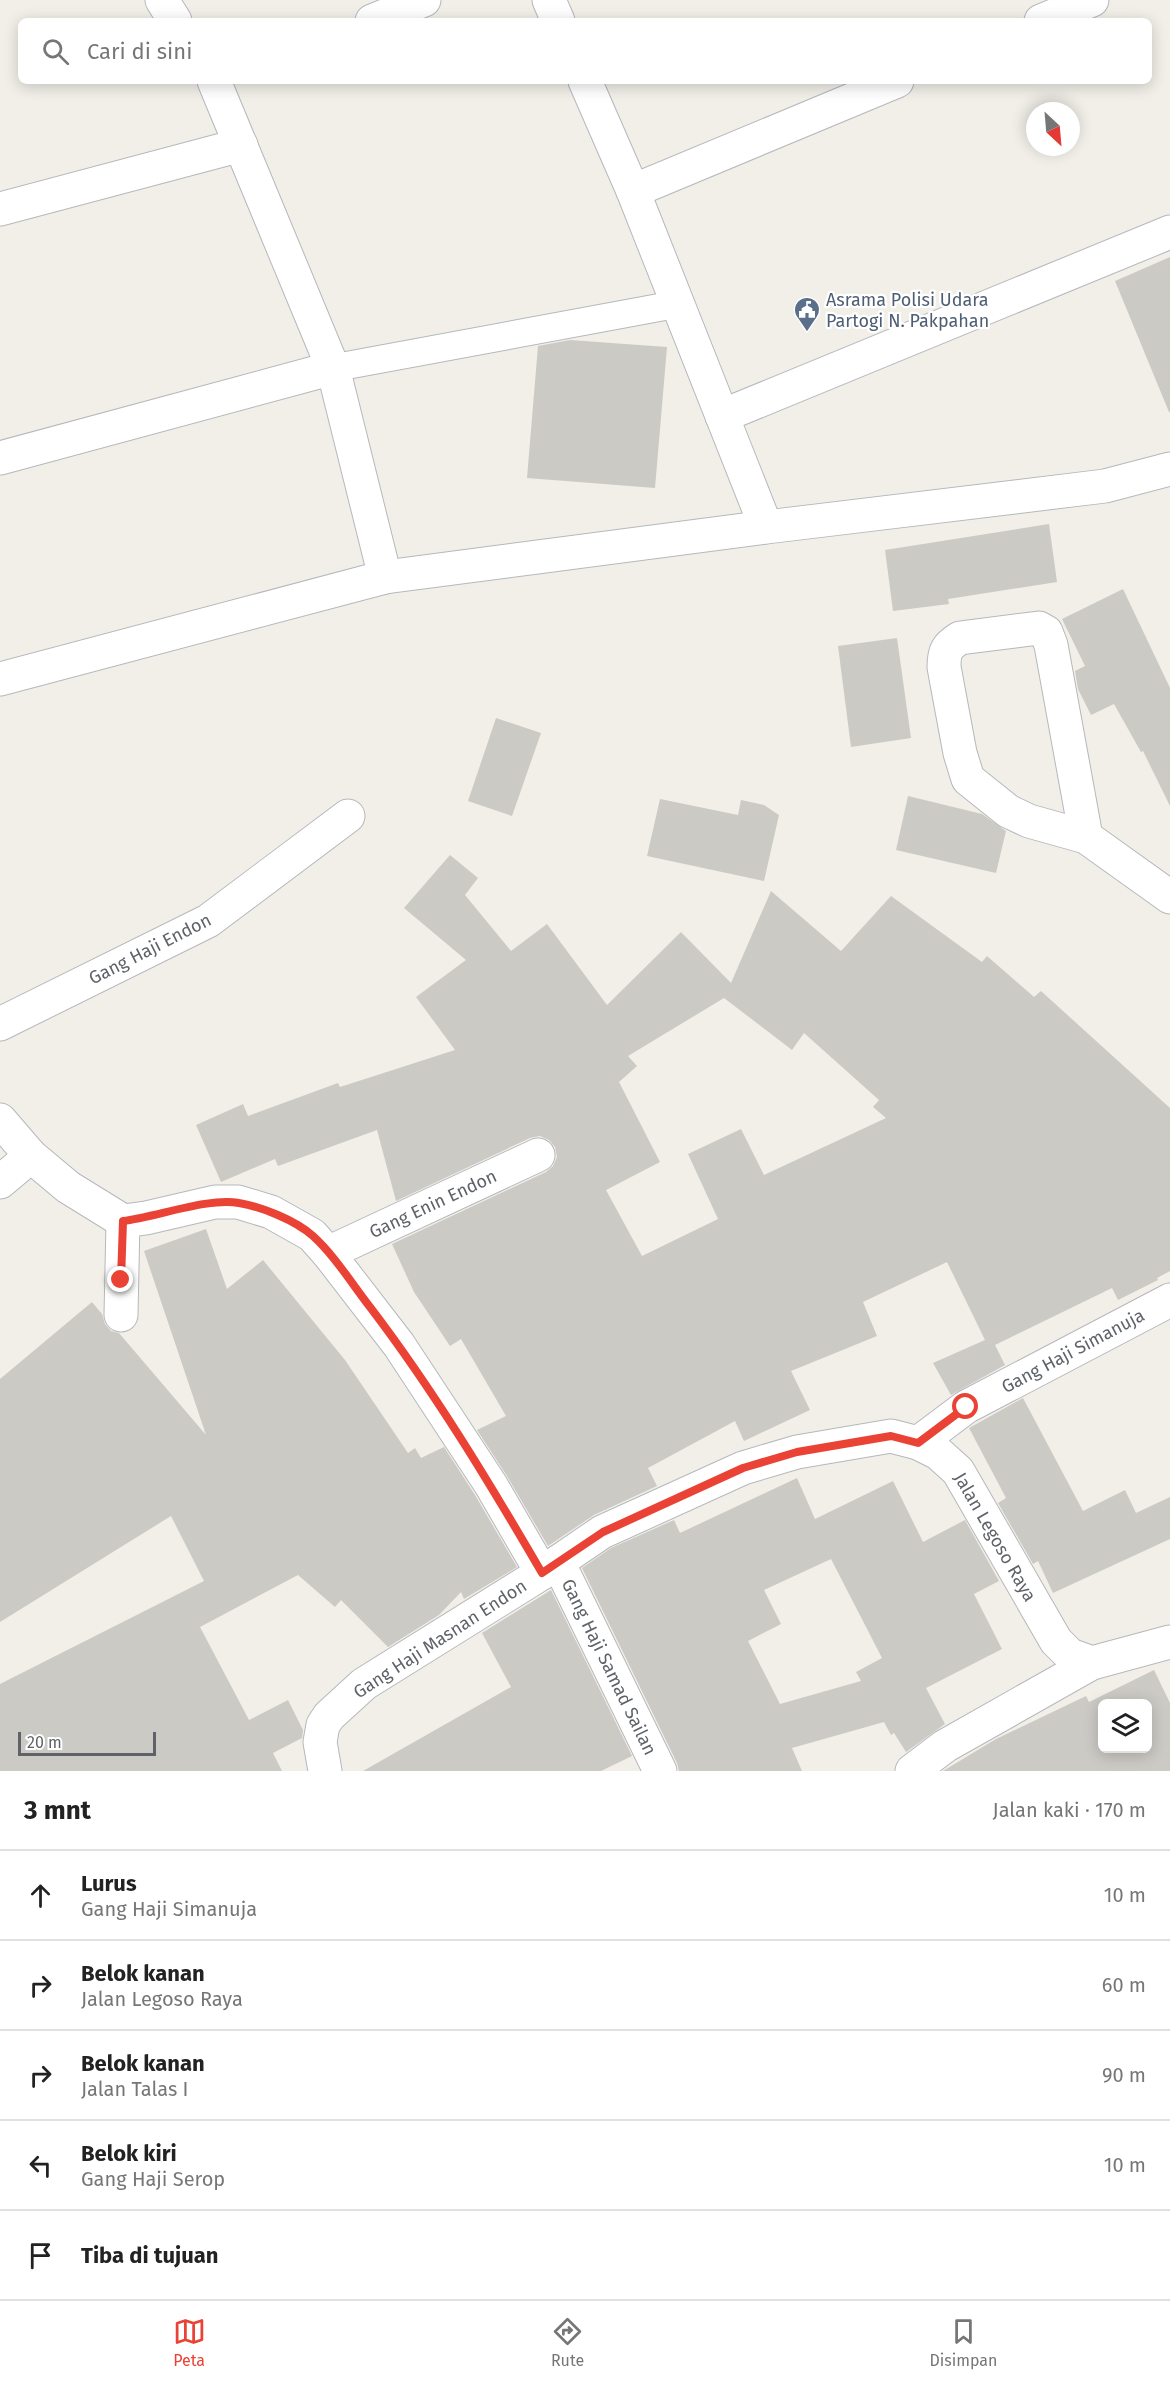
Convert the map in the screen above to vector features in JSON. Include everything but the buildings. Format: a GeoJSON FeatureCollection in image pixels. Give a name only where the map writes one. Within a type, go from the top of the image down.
{"type":"FeatureCollection","features":[{"type":"Feature","properties":{"kind":"street"},"geometry":{"type":"LineString","coordinates":[[162,0],[173,18]]}},
{"type":"Feature","properties":{"kind":"street"},"geometry":{"type":"LineString","coordinates":[[379,18],[423,0]]}},
{"type":"Feature","properties":{"kind":"street"},"geometry":{"type":"LineString","coordinates":[[549,0],[557,18]]}},
{"type":"Feature","properties":{"kind":"street"},"geometry":{"type":"LineString","coordinates":[[1048,18],[1092,0]]}},
{"type":"Feature","properties":{"kind":"street"},"geometry":{"type":"LineString","coordinates":[[219,84],[241,145],[333,368],[385,577]]}},
{"type":"Feature","properties":{"kind":"street"},"geometry":{"type":"LineString","coordinates":[[586,84],[633,191],[766,527]]}},
{"type":"Feature","properties":{"kind":"street"},"geometry":{"type":"LineString","coordinates":[[633,191],[890,84]]}},
{"type":"Feature","properties":{"kind":"street"},"geometry":{"type":"LineString","coordinates":[[0,209],[241,145]]}},
{"type":"Feature","properties":{"kind":"street"},"geometry":{"type":"LineString","coordinates":[[722,416],[1170,232]]}},
{"type":"Feature","properties":{"kind":"street"},"geometry":{"type":"LineString","coordinates":[[0,458],[333,368]]}},
{"type":"Feature","properties":{"kind":"street"},"geometry":{"type":"LineString","coordinates":[[0,679],[385,577],[766,527],[1105,486],[1170,470]]}},
{"type":"Feature","properties":{"kind":"street"},"geometry":{"type":"LineString","coordinates":[[1086,837],[1053,656],[1046,632],[1039,628],[960,638],[946,649],[944,667],[960,753],[968,779],[1008,811],[1029,821],[1086,837],[1170,897]]}},
{"type":"Feature","properties":{"kind":"street","name":"Gang Haji Endon"},"geometry":{"type":"LineString","coordinates":[[0,1024],[208,921],[348,816]]}},
{"type":"Feature","properties":{"kind":"street"},"geometry":{"type":"LineString","coordinates":[[0,1120],[31,1156],[68,1187],[123,1221],[121,1315]]}},
{"type":"Feature","properties":{"kind":"street","name":"Gang Enin Endon"},"geometry":{"type":"LineString","coordinates":[[328,1253],[538,1155]]}},
{"type":"Feature","properties":{"kind":"street"},"geometry":{"type":"LineString","coordinates":[[0,1182],[31,1156]]}},
{"type":"Feature","properties":{"kind":"street","name":"Gang Haji Samad Sailan"},"geometry":{"type":"LineString","coordinates":[[123,1221],[215,1202],[238,1202],[271,1212],[312,1235],[399,1345],[491,1485],[550,1568],[660,1771]]}},
{"type":"Feature","properties":{"kind":"street","name":"Gang Haji Simanuja"},"geometry":{"type":"LineString","coordinates":[[918,1443],[966,1407],[1170,1300]]}},
{"type":"Feature","properties":{"kind":"street","name":"Jalan Legoso Raya"},"geometry":{"type":"LineString","coordinates":[[550,1568],[603,1532],[743,1468],[797,1452],[891,1436],[918,1443],[938,1452],[958,1471],[1056,1641],[1070,1655],[1092,1662]]}},
{"type":"Feature","properties":{"kind":"street","name":"Gang Haji Masnan Endon"},"geometry":{"type":"LineString","coordinates":[[325,1771],[320,1742],[323,1725],[346,1700],[364,1684],[550,1568]]}},
{"type":"Feature","properties":{"kind":"street"},"geometry":{"type":"LineString","coordinates":[[912,1771],[945,1746],[1092,1662],[1170,1642]]}},
{"type":"Feature","properties":{"kind":"lane"},"geometry":{"type":"LineString","coordinates":[[333,368],[678,304]]}},
{"type":"Feature","properties":{"kind":"place","name":"Asrama Polisi Udara Partogi N. Pakpahan"},"geometry":{"type":"Point","coordinates":[807,333]}},
{"type":"Feature","properties":{"kind":"route"},"geometry":{"type":"LineString","coordinates":[[121,1280],[123,1221],[215,1202],[238,1202],[271,1212],[312,1235],[399,1345],[491,1485],[542,1573],[603,1532],[743,1468],[797,1452],[891,1436],[918,1443],[966,1407]]}}]}
